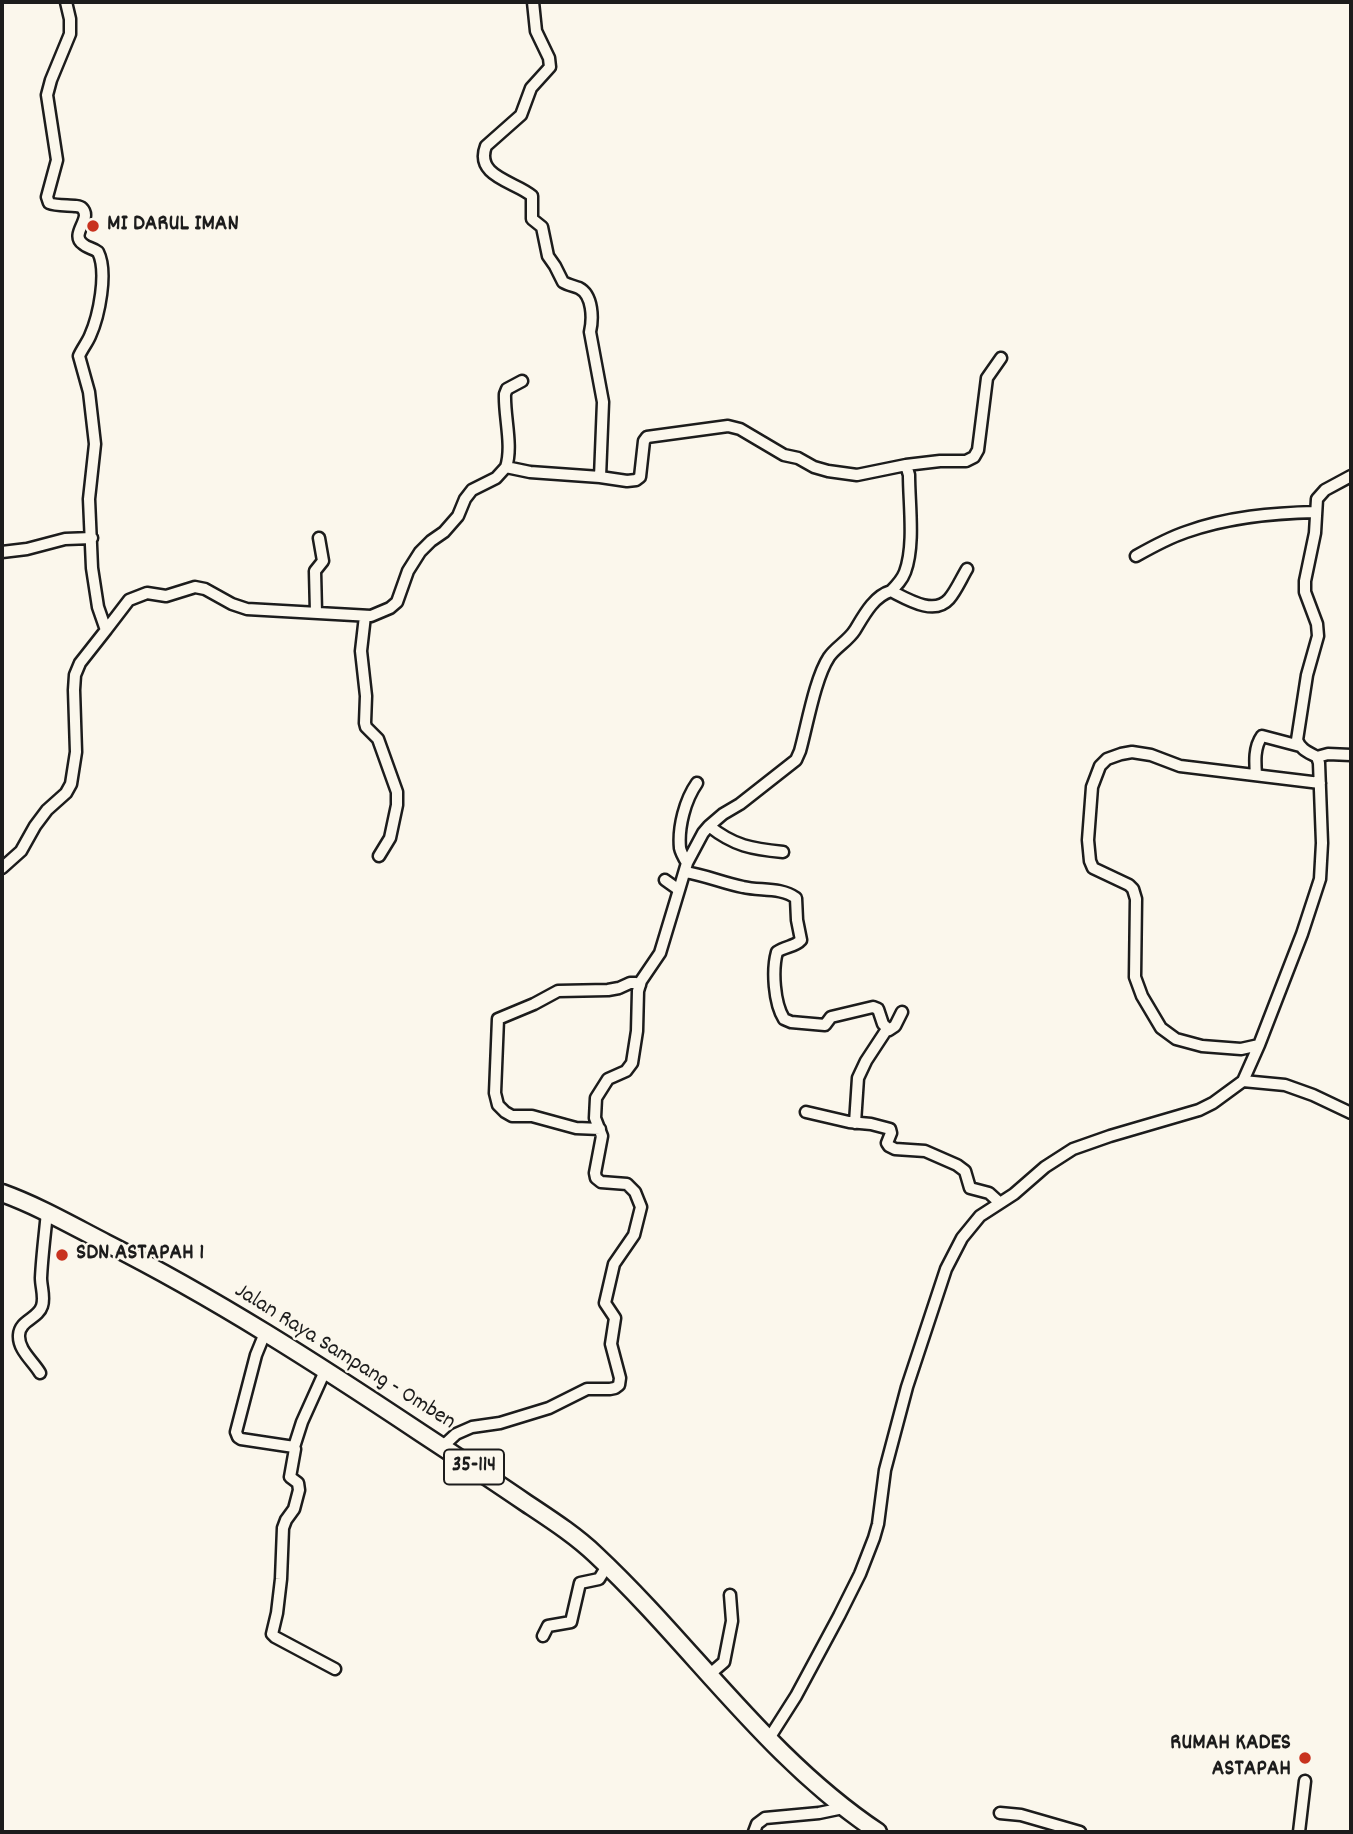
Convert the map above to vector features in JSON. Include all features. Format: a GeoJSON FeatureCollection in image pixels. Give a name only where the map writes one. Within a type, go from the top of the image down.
{"type":"FeatureCollection","features":[{"type":"Feature","properties":{"kind":"main road","name":"Jalan Raya Sampang - Omben"},"geometry":{"type":"LineString","coordinates":[[2,1193],[47,1212],[140,1260],[265,1333],[564,1529],[607,1566],[710,1674],[768,1740],[843,1808],[877,1832]]}},
{"type":"Feature","properties":{"kind":"street"},"geometry":{"type":"LineString","coordinates":[[66,2],[70,34],[48,89],[47,100],[57,160],[47,197],[49,203],[57,207],[82,208],[85,214],[78,233],[79,239],[83,245],[98,252],[103,269],[95,324],[79,356],[89,392],[95,444],[89,499],[92,568],[98,607],[106,630]]}},
{"type":"Feature","properties":{"kind":"street"},"geometry":{"type":"LineString","coordinates":[[533,2],[537,35],[549,58],[550,67],[531,88],[521,115],[486,146],[484,157],[489,169],[499,178],[532,196],[532,219],[542,228],[548,256],[563,282],[584,291],[587,297],[592,312],[590,331],[603,402],[600,477]]}},
{"type":"Feature","properties":{"kind":"street"},"geometry":{"type":"LineString","coordinates":[[506,467],[530,472],[627,481],[639,479],[645,438],[728,426],[740,429],[785,455],[828,471],[857,475],[906,465],[966,461],[974,457],[978,450],[987,378],[1001,358]]}},
{"type":"Feature","properties":{"kind":"street"},"geometry":{"type":"LineString","coordinates":[[2,868],[21,851],[35,826],[71,784],[76,752],[75,676],[80,663],[129,600],[147,593],[166,596],[195,587],[247,609],[365,616],[390,608],[397,602],[408,571],[420,552],[444,533],[458,516],[472,490],[496,478],[506,467],[508,453],[505,394],[507,389],[522,381]]}},
{"type":"Feature","properties":{"kind":"street"},"geometry":{"type":"LineString","coordinates":[[442,1447],[456,1434],[472,1427],[500,1423],[549,1408],[587,1389],[610,1389],[619,1385],[620,1378],[611,1344],[615,1318],[605,1303],[614,1264],[634,1235],[641,1207],[635,1192],[627,1184],[601,1182],[596,1178],[602,1136],[595,1118],[595,1106],[600,1090],[608,1079],[626,1071],[632,1063],[637,1031],[638,991],[660,953],[686,867],[702,833],[723,814],[796,760],[819,680],[829,658],[853,634],[875,601],[891,591],[905,571],[910,543],[909,475],[906,465]]}},
{"type":"Feature","properties":{"kind":"street"},"geometry":{"type":"LineString","coordinates":[[1351,476],[1320,494],[1317,499],[1315,533],[1305,592],[1317,624],[1318,636],[1307,675],[1297,740],[1305,751],[1317,757],[1328,754],[1351,755]]}},
{"type":"Feature","properties":{"kind":"street"},"geometry":{"type":"LineString","coordinates":[[1136,556],[1166,540],[1201,528],[1260,514],[1316,512]]}},
{"type":"Feature","properties":{"kind":"street"},"geometry":{"type":"LineString","coordinates":[[2,552],[27,549],[65,539],[92,538]]}},
{"type":"Feature","properties":{"kind":"street"},"geometry":{"type":"LineString","coordinates":[[316,612],[315,571],[323,561],[319,538]]}},
{"type":"Feature","properties":{"kind":"street"},"geometry":{"type":"LineString","coordinates":[[891,591],[922,605],[941,605],[950,598],[967,569]]}},
{"type":"Feature","properties":{"kind":"street"},"geometry":{"type":"LineString","coordinates":[[365,616],[361,651],[366,696],[365,723],[378,739],[397,792],[390,838],[379,856]]}},
{"type":"Feature","properties":{"kind":"street"},"geometry":{"type":"LineString","coordinates":[[1256,775],[1257,749],[1262,736],[1300,746]]}},
{"type":"Feature","properties":{"kind":"street"},"geometry":{"type":"LineString","coordinates":[[1259,1045],[1241,1049],[1202,1046],[1176,1039],[1161,1028],[1142,996],[1135,977],[1136,899],[1133,889],[1092,867],[1090,861],[1088,840],[1092,788],[1100,766],[1107,759],[1132,752],[1151,755],[1180,766],[1320,783]]}},
{"type":"Feature","properties":{"kind":"street"},"geometry":{"type":"LineString","coordinates":[[768,1740],[796,1696],[839,1616],[874,1538],[891,1445],[907,1387],[949,1260],[957,1245],[980,1216],[1073,1149],[1199,1110],[1243,1081],[1303,934],[1320,879],[1320,783],[1317,757]]}},
{"type":"Feature","properties":{"kind":"street"},"geometry":{"type":"LineString","coordinates":[[686,867],[681,850],[681,832],[687,803],[697,783]]}},
{"type":"Feature","properties":{"kind":"street"},"geometry":{"type":"LineString","coordinates":[[709,826],[737,844],[783,852]]}},
{"type":"Feature","properties":{"kind":"street"},"geometry":{"type":"LineString","coordinates":[[686,867],[746,888],[773,890],[796,898],[801,940],[777,952],[774,971],[784,1019],[791,1023],[825,1025],[831,1017],[876,1008],[887,1029]]}},
{"type":"Feature","properties":{"kind":"street"},"geometry":{"type":"LineString","coordinates":[[665,880],[679,890]]}},
{"type":"Feature","properties":{"kind":"street"},"geometry":{"type":"LineString","coordinates":[[600,1129],[576,1128],[532,1116],[512,1116],[501,1109],[496,1100],[495,1081],[498,1019],[558,991],[608,990],[630,983],[640,985]]}},
{"type":"Feature","properties":{"kind":"street"},"geometry":{"type":"LineString","coordinates":[[855,1122],[859,1074],[887,1029],[895,1026],[902,1012]]}},
{"type":"Feature","properties":{"kind":"street"},"geometry":{"type":"LineString","coordinates":[[1243,1081],[1285,1086],[1313,1095],[1351,1113]]}},
{"type":"Feature","properties":{"kind":"street"},"geometry":{"type":"LineString","coordinates":[[806,1112],[890,1129],[887,1143],[891,1147],[925,1150],[957,1165],[965,1171],[970,1188],[989,1193],[1000,1203]]}},
{"type":"Feature","properties":{"kind":"street"},"geometry":{"type":"LineString","coordinates":[[40,1373],[23,1351],[19,1336],[20,1328],[36,1316],[42,1306],[41,1276],[47,1212]]}},
{"type":"Feature","properties":{"kind":"street"},"geometry":{"type":"LineString","coordinates":[[265,1333],[256,1355],[236,1432],[241,1438],[294,1447]]}},
{"type":"Feature","properties":{"kind":"street"},"geometry":{"type":"LineString","coordinates":[[325,1371],[294,1447],[290,1477],[298,1483],[299,1490],[294,1509],[283,1528],[281,1578],[272,1634],[335,1669]]}},
{"type":"Feature","properties":{"kind":"street"},"geometry":{"type":"LineString","coordinates":[[543,1636],[548,1626],[571,1622],[580,1583],[599,1579],[607,1566]]}},
{"type":"Feature","properties":{"kind":"street"},"geometry":{"type":"LineString","coordinates":[[710,1674],[724,1662],[732,1621],[730,1595]]}},
{"type":"Feature","properties":{"kind":"street"},"geometry":{"type":"LineString","coordinates":[[1299,1832],[1305,1782]]}},
{"type":"Feature","properties":{"kind":"street"},"geometry":{"type":"LineString","coordinates":[[754,1832],[757,1824],[765,1818],[843,1808]]}},
{"type":"Feature","properties":{"kind":"street"},"geometry":{"type":"LineString","coordinates":[[1000,1813],[1021,1815],[1080,1832]]}},
{"type":"Feature","properties":{"kind":"place","name":"MI DARUL IMAN"},"geometry":{"type":"Point","coordinates":[93,226]}},
{"type":"Feature","properties":{"kind":"place","name":"SDN ASTAPAH 1"},"geometry":{"type":"Point","coordinates":[62,1255]}},
{"type":"Feature","properties":{"kind":"place","name":"RUMAH KADES ASTAPAH"},"geometry":{"type":"Point","coordinates":[1305,1758]}}]}
